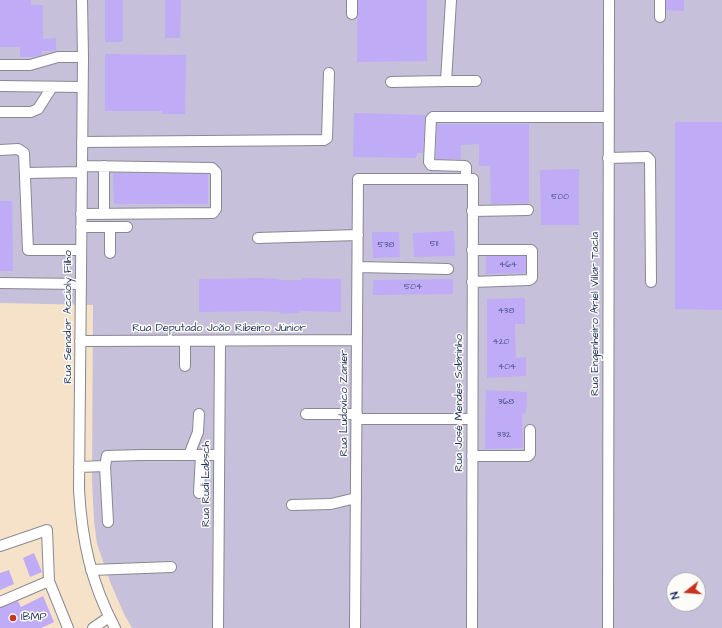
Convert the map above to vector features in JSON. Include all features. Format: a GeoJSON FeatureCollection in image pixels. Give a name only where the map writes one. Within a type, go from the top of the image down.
{"type":"FeatureCollection","features":[{"type":"Feature","properties":{"kind":"street","name":"Rua Senador Accioly Filho"},"geometry":{"type":"LineString","coordinates":[[82,0],[83,57],[79,467],[81,517],[86,553],[91,570],[101,600],[115,628]]}},
{"type":"Feature","properties":{"kind":"street"},"geometry":{"type":"LineString","coordinates":[[352,0],[352,14]]}},
{"type":"Feature","properties":{"kind":"street"},"geometry":{"type":"LineString","coordinates":[[446,81],[451,0]]}},
{"type":"Feature","properties":{"kind":"street","name":"Rua Engenheiro Ariel Villar Tacla"},"geometry":{"type":"LineString","coordinates":[[608,0],[608,628]]}},
{"type":"Feature","properties":{"kind":"street"},"geometry":{"type":"LineString","coordinates":[[660,0],[660,18]]}},
{"type":"Feature","properties":{"kind":"street"},"geometry":{"type":"LineString","coordinates":[[0,65],[30,66],[58,57],[83,57]]}},
{"type":"Feature","properties":{"kind":"street"},"geometry":{"type":"LineString","coordinates":[[82,142],[324,140],[327,138],[330,73]]}},
{"type":"Feature","properties":{"kind":"street"},"geometry":{"type":"LineString","coordinates":[[391,82],[476,81]]}},
{"type":"Feature","properties":{"kind":"street"},"geometry":{"type":"LineString","coordinates":[[0,86],[82,87]]}},
{"type":"Feature","properties":{"kind":"street"},"geometry":{"type":"LineString","coordinates":[[0,112],[35,111],[38,109],[52,87]]}},
{"type":"Feature","properties":{"kind":"street"},"geometry":{"type":"LineString","coordinates":[[469,179],[465,166],[431,165],[429,162],[431,119],[433,117],[608,117]]}},
{"type":"Feature","properties":{"kind":"street"},"geometry":{"type":"LineString","coordinates":[[0,150],[18,149],[22,150],[24,153],[28,250],[81,250]]}},
{"type":"Feature","properties":{"kind":"street"},"geometry":{"type":"LineString","coordinates":[[608,158],[647,157],[650,160],[651,282]]}},
{"type":"Feature","properties":{"kind":"street"},"geometry":{"type":"LineString","coordinates":[[104,166],[104,214]]}},
{"type":"Feature","properties":{"kind":"street"},"geometry":{"type":"LineString","coordinates":[[25,173],[104,166],[212,168],[216,172],[216,209],[213,213],[81,214]]}},
{"type":"Feature","properties":{"kind":"street","name":"Rua Ludovico Zanier"},"geometry":{"type":"LineString","coordinates":[[355,628],[358,179],[469,179]]}},
{"type":"Feature","properties":{"kind":"street","name":"Rua José Mendes Sobrinho"},"geometry":{"type":"LineString","coordinates":[[469,179],[472,211],[472,628]]}},
{"type":"Feature","properties":{"kind":"street"},"geometry":{"type":"LineString","coordinates":[[472,211],[528,210]]}},
{"type":"Feature","properties":{"kind":"street"},"geometry":{"type":"LineString","coordinates":[[81,227],[127,227]]}},
{"type":"Feature","properties":{"kind":"street"},"geometry":{"type":"LineString","coordinates":[[110,227],[110,253]]}},
{"type":"Feature","properties":{"kind":"street"},"geometry":{"type":"LineString","coordinates":[[258,238],[358,235]]}},
{"type":"Feature","properties":{"kind":"street"},"geometry":{"type":"LineString","coordinates":[[472,250],[531,250],[532,278],[529,280],[472,282]]}},
{"type":"Feature","properties":{"kind":"street"},"geometry":{"type":"LineString","coordinates":[[358,267],[448,269]]}},
{"type":"Feature","properties":{"kind":"street"},"geometry":{"type":"LineString","coordinates":[[0,283],[81,284]]}},
{"type":"Feature","properties":{"kind":"street","name":"Rua Deputado João Ribeiro Júnior"},"geometry":{"type":"LineString","coordinates":[[80,341],[357,340]]}},
{"type":"Feature","properties":{"kind":"street"},"geometry":{"type":"LineString","coordinates":[[184,341],[185,366]]}},
{"type":"Feature","properties":{"kind":"street","name":"Rua Rudi Labsch"},"geometry":{"type":"LineString","coordinates":[[215,627],[220,341]]}},
{"type":"Feature","properties":{"kind":"street"},"geometry":{"type":"LineString","coordinates":[[189,455],[198,432],[199,414]]}},
{"type":"Feature","properties":{"kind":"street"},"geometry":{"type":"LineString","coordinates":[[306,414],[472,419]]}},
{"type":"Feature","properties":{"kind":"street"},"geometry":{"type":"LineString","coordinates":[[472,456],[528,456],[530,454],[530,430]]}},
{"type":"Feature","properties":{"kind":"street"},"geometry":{"type":"LineString","coordinates":[[108,522],[106,466],[108,456],[142,454],[219,455]]}},
{"type":"Feature","properties":{"kind":"street"},"geometry":{"type":"LineString","coordinates":[[199,493],[201,455]]}},
{"type":"Feature","properties":{"kind":"street"},"geometry":{"type":"LineString","coordinates":[[79,467],[106,466]]}},
{"type":"Feature","properties":{"kind":"street"},"geometry":{"type":"LineString","coordinates":[[292,505],[330,504],[356,498]]}},
{"type":"Feature","properties":{"kind":"street"},"geometry":{"type":"LineString","coordinates":[[0,546],[47,530],[49,581],[68,628]]}},
{"type":"Feature","properties":{"kind":"street"},"geometry":{"type":"LineString","coordinates":[[91,570],[171,567]]}},
{"type":"Feature","properties":{"kind":"street"},"geometry":{"type":"LineString","coordinates":[[0,602],[49,581]]}},
{"type":"Feature","properties":{"kind":"street"},"geometry":{"type":"LineString","coordinates":[[93,628],[109,617]]}},
{"type":"Feature","properties":{"kind":"shaded area"},"geometry":{"type":"Polygon","coordinates":[[[0,0],[722,0],[722,628],[132,628],[111,584],[97,544],[94,520],[92,481],[93,305],[0,303],[0,0]]]}},
{"type":"Feature","properties":{"kind":"building"},"geometry":{"type":"Polygon","coordinates":[[[0,0],[31,0],[31,5],[43,5],[43,39],[56,38],[56,51],[42,51],[42,55],[20,57],[20,47],[0,47],[0,0]]]}},
{"type":"Feature","properties":{"kind":"building"},"geometry":{"type":"Polygon","coordinates":[[[105,0],[123,0],[123,42],[105,42],[105,0]]]}},
{"type":"Feature","properties":{"kind":"building"},"geometry":{"type":"Polygon","coordinates":[[[165,0],[181,0],[180,38],[165,38],[165,0]]]}},
{"type":"Feature","properties":{"kind":"building"},"geometry":{"type":"Polygon","coordinates":[[[358,0],[427,0],[427,61],[357,62],[358,0]]]}},
{"type":"Feature","properties":{"kind":"building"},"geometry":{"type":"Polygon","coordinates":[[[666,0],[684,0],[684,11],[666,10],[666,0]]]}},
{"type":"Feature","properties":{"kind":"building"},"geometry":{"type":"Polygon","coordinates":[[[105,54],[186,55],[185,114],[162,114],[162,111],[105,111],[105,54]]]}},
{"type":"Feature","properties":{"kind":"building"},"geometry":{"type":"Polygon","coordinates":[[[354,113],[425,115],[423,153],[417,153],[416,158],[353,157],[354,113]]]}},
{"type":"Feature","properties":{"kind":"building"},"geometry":{"type":"Polygon","coordinates":[[[675,122],[722,122],[722,310],[675,309],[675,122]]]}},
{"type":"Feature","properties":{"kind":"building"},"geometry":{"type":"Polygon","coordinates":[[[437,124],[529,124],[529,203],[491,204],[490,166],[479,166],[479,144],[461,145],[461,159],[436,159],[437,124]]]}},
{"type":"Feature","properties":{"kind":"building"},"geometry":{"type":"Polygon","coordinates":[[[579,169],[579,225],[541,225],[540,170],[579,169]]]}},
{"type":"Feature","properties":{"kind":"building"},"geometry":{"type":"Polygon","coordinates":[[[113,173],[208,174],[208,204],[114,204],[113,173]]]}},
{"type":"Feature","properties":{"kind":"building"},"geometry":{"type":"Polygon","coordinates":[[[0,201],[12,201],[13,271],[0,271],[0,201]]]}},
{"type":"Feature","properties":{"kind":"building"},"geometry":{"type":"Polygon","coordinates":[[[454,231],[455,256],[414,257],[413,233],[454,231]]]}},
{"type":"Feature","properties":{"kind":"building"},"geometry":{"type":"Polygon","coordinates":[[[372,232],[399,232],[400,257],[373,258],[372,232]]]}},
{"type":"Feature","properties":{"kind":"building"},"geometry":{"type":"Polygon","coordinates":[[[486,256],[526,256],[526,273],[486,274],[486,256]]]}},
{"type":"Feature","properties":{"kind":"building"},"geometry":{"type":"Polygon","coordinates":[[[258,278],[279,280],[302,280],[302,278],[341,279],[341,312],[299,311],[299,313],[280,314],[280,312],[261,311],[199,312],[199,279],[258,278]]]}},
{"type":"Feature","properties":{"kind":"building"},"geometry":{"type":"Polygon","coordinates":[[[453,279],[453,294],[373,295],[373,280],[453,279]]]}},
{"type":"Feature","properties":{"kind":"building"},"geometry":{"type":"Polygon","coordinates":[[[525,298],[525,324],[515,324],[516,358],[526,357],[526,376],[487,378],[487,299],[525,298]]]}},
{"type":"Feature","properties":{"kind":"building"},"geometry":{"type":"Polygon","coordinates":[[[486,390],[527,392],[526,414],[522,413],[523,448],[485,449],[486,390]]]}},
{"type":"Feature","properties":{"kind":"building"},"geometry":{"type":"Polygon","coordinates":[[[34,553],[42,572],[30,577],[23,558],[34,553]]]}},
{"type":"Feature","properties":{"kind":"building"},"geometry":{"type":"Polygon","coordinates":[[[9,570],[14,584],[0,590],[0,573],[9,570]]]}},
{"type":"Feature","properties":{"kind":"building"},"geometry":{"type":"Polygon","coordinates":[[[43,596],[54,622],[41,628],[0,628],[0,608],[18,601],[21,607],[43,596]]]}},
{"type":"Feature","properties":{"kind":"place","name":"IBMP"},"geometry":{"type":"Point","coordinates":[13,618]}}]}
